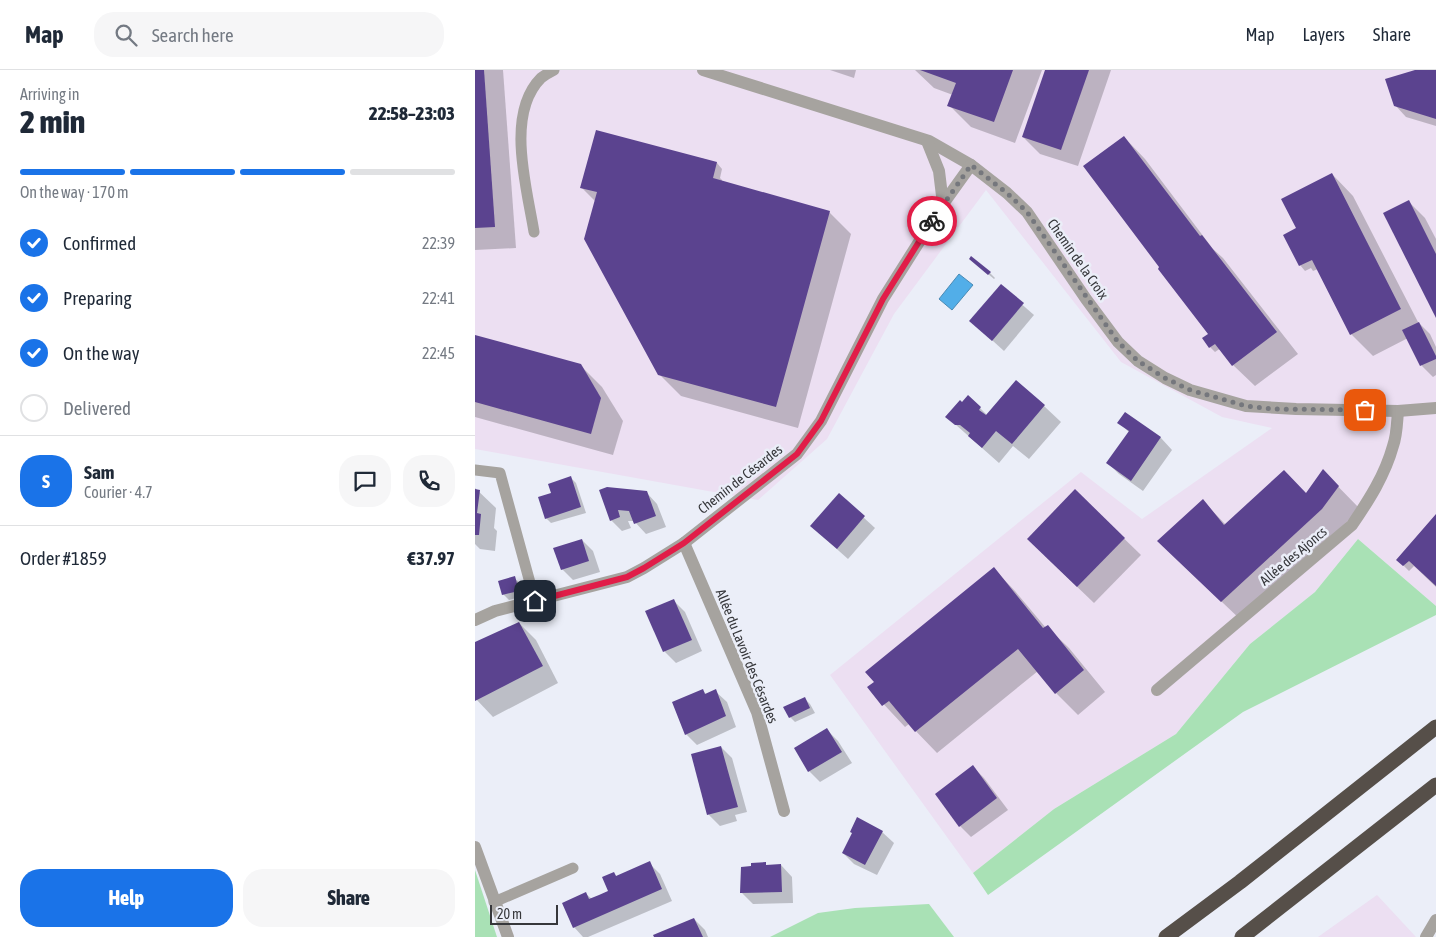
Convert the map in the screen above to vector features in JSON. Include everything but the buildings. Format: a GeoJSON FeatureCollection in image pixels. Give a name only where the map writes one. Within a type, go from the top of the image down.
{"type":"FeatureCollection","features":[{"type":"Feature","properties":{"kind":"highway"},"geometry":{"type":"LineString","coordinates":[[1166,937],[1436,728]]}},
{"type":"Feature","properties":{"kind":"highway"},"geometry":{"type":"LineString","coordinates":[[1242,937],[1436,785]]}},
{"type":"Feature","properties":{"kind":"street","name":"Chemin de la Croix"},"geometry":{"type":"LineString","coordinates":[[703,70],[927,141],[971,165],[1007,193],[1027,212],[1118,342],[1138,361],[1165,378],[1190,390],[1246,406],[1297,410],[1399,411],[1436,408]]}},
{"type":"Feature","properties":{"kind":"street"},"geometry":{"type":"LineString","coordinates":[[927,141],[939,171],[943,204]]}},
{"type":"Feature","properties":{"kind":"street","name":"Chemin de Césardes"},"geometry":{"type":"LineString","coordinates":[[475,620],[495,611],[627,577],[684,543],[797,454],[821,421],[883,299],[943,204],[971,165]]}},
{"type":"Feature","properties":{"kind":"street","name":"Allée des Ajoncs"},"geometry":{"type":"LineString","coordinates":[[1157,690],[1352,525],[1373,494],[1384,470],[1394,445],[1399,411]]}},
{"type":"Feature","properties":{"kind":"street","name":"Allée du Lavoir des Césardes"},"geometry":{"type":"LineString","coordinates":[[684,543],[757,712],[784,811]]}},
{"type":"Feature","properties":{"kind":"street"},"geometry":{"type":"LineString","coordinates":[[475,847],[494,902],[509,937]]}},
{"type":"Feature","properties":{"kind":"street"},"geometry":{"type":"LineString","coordinates":[[1426,937],[1436,920]]}},
{"type":"Feature","properties":{"kind":"lane"},"geometry":{"type":"LineString","coordinates":[[534,232],[520,144],[525,106],[532,91],[542,77],[554,70]]}},
{"type":"Feature","properties":{"kind":"lane"},"geometry":{"type":"LineString","coordinates":[[475,470],[500,472],[535,601]]}},
{"type":"Feature","properties":{"kind":"lane"},"geometry":{"type":"LineString","coordinates":[[494,902],[573,868]]}},
{"type":"Feature","properties":{"kind":"shaded area"},"geometry":{"type":"Polygon","coordinates":[[[475,70],[1436,70],[1436,606],[1358,539],[1315,592],[1250,644],[1176,734],[1054,809],[973,873],[830,675],[1081,472],[1142,519],[1272,428],[1222,417],[1121,362],[986,190],[894,314],[827,439],[758,500],[475,449],[475,70]]]}},
{"type":"Feature","properties":{"kind":"shaded area"},"geometry":{"type":"Polygon","coordinates":[[[1377,895],[1416,937],[1318,937],[1377,895]]]}},
{"type":"Feature","properties":{"kind":"green space"},"geometry":{"type":"Polygon","coordinates":[[[1358,539],[1436,606],[1436,615],[1243,712],[988,895],[973,873],[1054,809],[1176,734],[1250,644],[1315,592],[1358,539]]]}},
{"type":"Feature","properties":{"kind":"green space"},"geometry":{"type":"Polygon","coordinates":[[[475,870],[497,937],[475,937],[475,870]]]}},
{"type":"Feature","properties":{"kind":"green space"},"geometry":{"type":"Polygon","coordinates":[[[929,904],[954,937],[770,937],[818,913],[855,908],[929,904]]]}},
{"type":"Feature","properties":{"kind":"water"},"geometry":{"type":"Polygon","coordinates":[[[959,274],[973,285],[952,310],[939,299],[959,274]]]}},
{"type":"Feature","properties":{"kind":"way so far"},"geometry":{"type":"LineString","coordinates":[[932,221],[971,165],[987,176],[1027,212],[1118,342],[1138,361],[1165,378],[1190,390],[1246,406],[1273,409],[1365,410]]}},
{"type":"Feature","properties":{"kind":"route"},"geometry":{"type":"LineString","coordinates":[[535,601],[627,577],[644,568],[684,543],[797,454],[821,421],[883,299],[932,221]]}}]}
